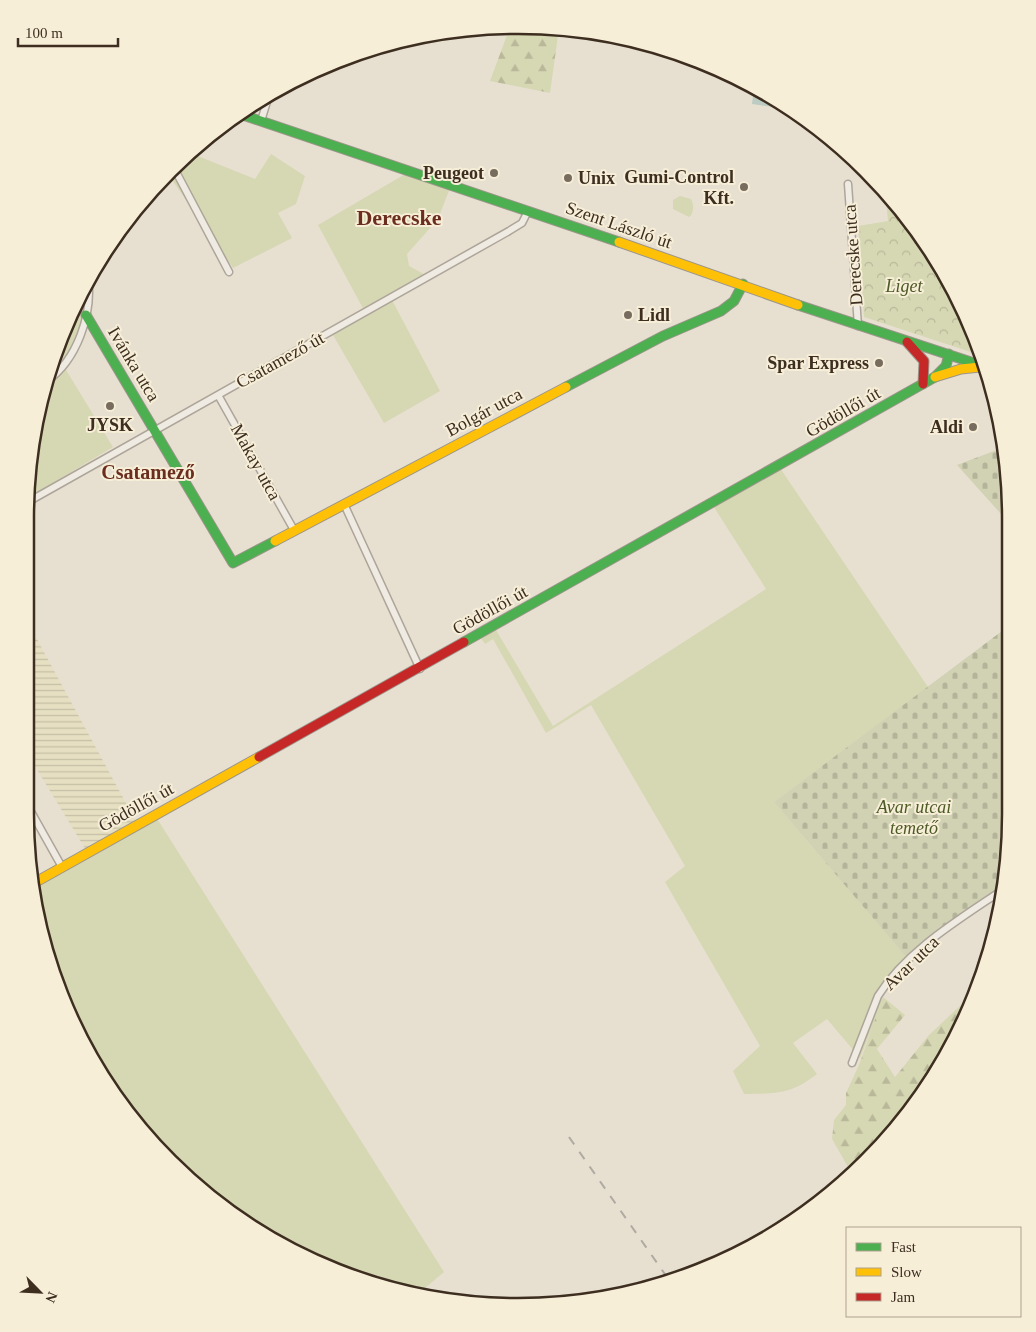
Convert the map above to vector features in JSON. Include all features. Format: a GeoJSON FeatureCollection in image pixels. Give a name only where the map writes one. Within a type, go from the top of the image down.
{"type":"FeatureCollection","features":[{"type":"Feature","properties":{"kind":"main road","name":"Szent László út"},"geometry":{"type":"LineString","coordinates":[[248,116],[743,284],[858,326],[977,363]]}},
{"type":"Feature","properties":{"kind":"main road","name":"Bolgár utca"},"geometry":{"type":"LineString","coordinates":[[233,562],[655,340],[676,332],[728,306],[736,297],[743,284]]}},
{"type":"Feature","properties":{"kind":"main road","name":"Ivánka utca"},"geometry":{"type":"LineString","coordinates":[[86,315],[233,562]]}},
{"type":"Feature","properties":{"kind":"main road"},"geometry":{"type":"LineString","coordinates":[[907,341],[924,361],[923,384]]}},
{"type":"Feature","properties":{"kind":"main road","name":"Gödöllői út"},"geometry":{"type":"LineString","coordinates":[[39,880],[420,669],[923,384],[935,377],[946,366],[950,354]]}},
{"type":"Feature","properties":{"kind":"main road"},"geometry":{"type":"LineString","coordinates":[[935,377],[961,369],[978,367]]}},
{"type":"Feature","properties":{"kind":"street"},"geometry":{"type":"LineString","coordinates":[[261,121],[266,105]]}},
{"type":"Feature","properties":{"kind":"street"},"geometry":{"type":"LineString","coordinates":[[177,175],[229,272]]}},
{"type":"Feature","properties":{"kind":"street","name":"Derecske utca"},"geometry":{"type":"LineString","coordinates":[[848,184],[858,326]]}},
{"type":"Feature","properties":{"kind":"street","name":"Csatamező út"},"geometry":{"type":"LineString","coordinates":[[35,498],[509,231],[522,223],[528,211]]}},
{"type":"Feature","properties":{"kind":"street"},"geometry":{"type":"LineString","coordinates":[[55,374],[71,356],[86,315],[90,293]]}},
{"type":"Feature","properties":{"kind":"street","name":"Makay utca"},"geometry":{"type":"LineString","coordinates":[[218,395],[294,530]]}},
{"type":"Feature","properties":{"kind":"street"},"geometry":{"type":"LineString","coordinates":[[344,504],[420,669]]}},
{"type":"Feature","properties":{"kind":"street"},"geometry":{"type":"LineString","coordinates":[[34,817],[62,867]]}},
{"type":"Feature","properties":{"kind":"street","name":"Avar utca"},"geometry":{"type":"LineString","coordinates":[[852,1063],[883,988],[922,948],[995,894]]}},
{"type":"Feature","properties":{"kind":"shaded area"},"geometry":{"type":"Polygon","coordinates":[[[34,634],[139,827],[89,855],[34,765],[34,634]]]}},
{"type":"Feature","properties":{"kind":"green space"},"geometry":{"type":"Polygon","coordinates":[[[507,34],[558,36],[550,93],[490,81],[507,34]]]}},
{"type":"Feature","properties":{"kind":"green space"},"geometry":{"type":"Polygon","coordinates":[[[271,154],[305,176],[296,204],[278,213],[292,238],[233,268],[172,180],[197,156],[255,179],[271,154]]]}},
{"type":"Feature","properties":{"kind":"green space"},"geometry":{"type":"Polygon","coordinates":[[[407,173],[450,188],[438,219],[407,254],[409,266],[431,278],[392,300],[440,391],[384,423],[333,335],[366,314],[318,225],[407,173]]]}},
{"type":"Feature","properties":{"kind":"green space"},"geometry":{"type":"Polygon","coordinates":[[[680,196],[692,201],[693,211],[689,217],[673,209],[673,200],[680,196]]]}},
{"type":"Feature","properties":{"kind":"green space","name":"Liget"},"geometry":{"type":"Polygon","coordinates":[[[886,204],[921,249],[937,276],[952,304],[973,353],[864,317],[858,226],[888,221],[886,204]]]}},
{"type":"Feature","properties":{"kind":"green space"},"geometry":{"type":"Polygon","coordinates":[[[92,289],[87,323],[78,347],[66,370],[113,447],[35,494],[38,455],[50,393],[59,362],[92,289]]]}},
{"type":"Feature","properties":{"kind":"green space"},"geometry":{"type":"Polygon","coordinates":[[[997,450],[1002,515],[957,465],[997,450]]]}},
{"type":"Feature","properties":{"kind":"green space"},"geometry":{"type":"Polygon","coordinates":[[[780,468],[928,687],[774,802],[906,957],[881,984],[882,1004],[860,1058],[827,1019],[793,1043],[817,1074],[799,1086],[783,1092],[744,1094],[733,1071],[760,1046],[665,882],[685,866],[591,705],[546,733],[493,639],[485,644],[478,634],[493,625],[553,726],[766,589],[712,504],[780,468]]]}},
{"type":"Feature","properties":{"kind":"green space","name":"Avar utcai temető"},"geometry":{"type":"Polygon","coordinates":[[[1002,631],[1002,814],[1001,846],[996,891],[906,957],[774,802],[1002,631]]]}},
{"type":"Feature","properties":{"kind":"green space"},"geometry":{"type":"Polygon","coordinates":[[[156,817],[444,1272],[424,1289],[362,1273],[333,1261],[304,1248],[249,1217],[199,1178],[176,1156],[154,1133],[115,1083],[84,1028],[59,970],[50,939],[39,883],[156,817]]]}},
{"type":"Feature","properties":{"kind":"green space"},"geometry":{"type":"Polygon","coordinates":[[[883,997],[905,1015],[877,1049],[895,1077],[929,1035],[963,1003],[952,1028],[921,1083],[882,1133],[848,1167],[832,1139],[834,1120],[846,1105],[846,1093],[859,1065],[883,997]]]}},
{"type":"Feature","properties":{"kind":"water"},"geometry":{"type":"Polygon","coordinates":[[[753,95],[773,107],[752,104],[753,95]]]}},
{"type":"Feature","properties":{"kind":"railway"},"geometry":{"type":"LineString","coordinates":[[569,1137],[666,1275]]}},
{"type":"Feature","properties":{"kind":"traffic: fast"},"geometry":{"type":"LineString","coordinates":[[247,116],[619,242]]}},
{"type":"Feature","properties":{"kind":"traffic: fast"},"geometry":{"type":"LineString","coordinates":[[566,387],[663,336],[721,311],[734,301],[743,284]]}},
{"type":"Feature","properties":{"kind":"traffic: fast"},"geometry":{"type":"LineString","coordinates":[[798,305],[978,364]]}},
{"type":"Feature","properties":{"kind":"traffic: fast"},"geometry":{"type":"LineString","coordinates":[[86,315],[233,563],[275,541]]}},
{"type":"Feature","properties":{"kind":"traffic: fast"},"geometry":{"type":"LineString","coordinates":[[464,642],[935,377],[946,366],[949,354]]}},
{"type":"Feature","properties":{"kind":"traffic: slow"},"geometry":{"type":"LineString","coordinates":[[619,242],[798,305]]}},
{"type":"Feature","properties":{"kind":"traffic: slow"},"geometry":{"type":"LineString","coordinates":[[935,377],[961,369],[978,367]]}},
{"type":"Feature","properties":{"kind":"traffic: slow"},"geometry":{"type":"LineString","coordinates":[[275,541],[566,387]]}},
{"type":"Feature","properties":{"kind":"traffic: slow"},"geometry":{"type":"LineString","coordinates":[[39,880],[259,757]]}},
{"type":"Feature","properties":{"kind":"traffic: jam"},"geometry":{"type":"LineString","coordinates":[[907,342],[924,361],[923,384]]}},
{"type":"Feature","properties":{"kind":"traffic: jam"},"geometry":{"type":"LineString","coordinates":[[259,757],[464,642]]}},
{"type":"Feature","properties":{"kind":"place","name":"Peugeot"},"geometry":{"type":"Point","coordinates":[494,173]}},
{"type":"Feature","properties":{"kind":"place","name":"Unix"},"geometry":{"type":"Point","coordinates":[568,178]}},
{"type":"Feature","properties":{"kind":"place","name":"Gumi-Control Kft."},"geometry":{"type":"Point","coordinates":[744,187]}},
{"type":"Feature","properties":{"kind":"place","name":"Lidl"},"geometry":{"type":"Point","coordinates":[628,315]}},
{"type":"Feature","properties":{"kind":"place","name":"Spar Express"},"geometry":{"type":"Point","coordinates":[879,363]}},
{"type":"Feature","properties":{"kind":"place","name":"JYSK"},"geometry":{"type":"Point","coordinates":[110,406]}},
{"type":"Feature","properties":{"kind":"place","name":"Aldi"},"geometry":{"type":"Point","coordinates":[973,427]}},
{"type":"Feature","properties":{"kind":"district","name":"Derecske"},"geometry":{"type":"Point","coordinates":[399,217]}},
{"type":"Feature","properties":{"kind":"district","name":"Csatamező"},"geometry":{"type":"Point","coordinates":[148,472]}}]}
